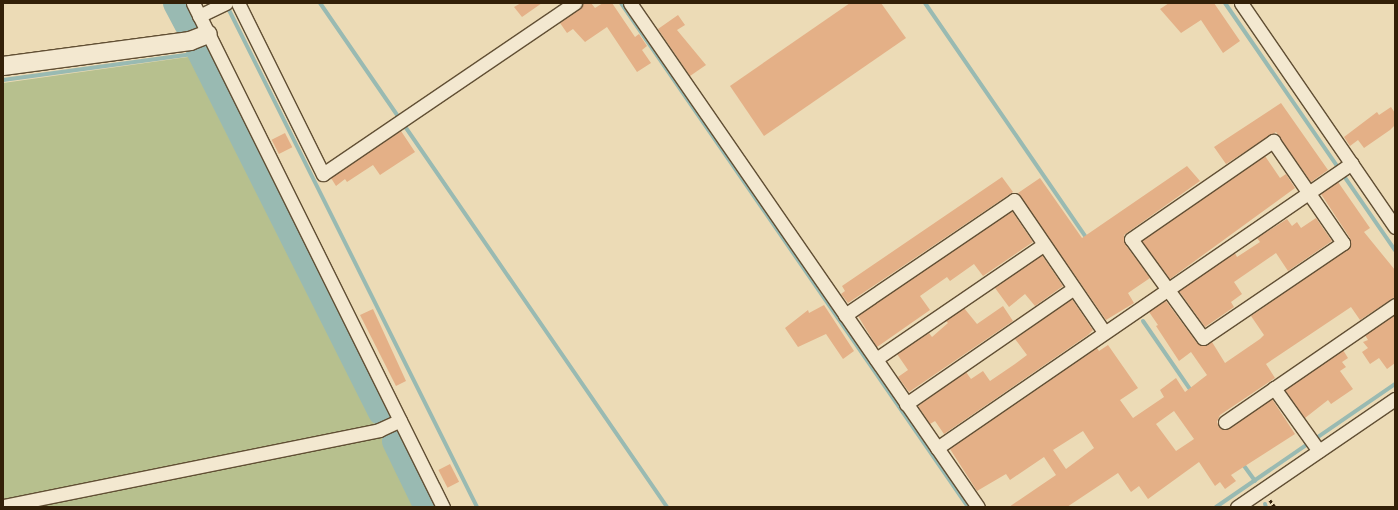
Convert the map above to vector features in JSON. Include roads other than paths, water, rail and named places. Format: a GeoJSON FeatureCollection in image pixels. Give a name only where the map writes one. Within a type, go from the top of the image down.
{"type":"FeatureCollection","features":[{"type":"Feature","properties":{"kind":"street"},"geometry":{"type":"LineString","coordinates":[[193,3],[444,507]]}},
{"type":"Feature","properties":{"kind":"street"},"geometry":{"type":"LineString","coordinates":[[238,3],[323,174],[575,3]]}},
{"type":"Feature","properties":{"kind":"street"},"geometry":{"type":"LineString","coordinates":[[630,3],[978,507]]}},
{"type":"Feature","properties":{"kind":"street"},"geometry":{"type":"LineString","coordinates":[[1241,3],[1344,168],[1395,227]]}},
{"type":"Feature","properties":{"kind":"street"},"geometry":{"type":"LineString","coordinates":[[199,16],[223,4]]}},
{"type":"Feature","properties":{"kind":"street"},"geometry":{"type":"LineString","coordinates":[[3,66],[190,40],[208,34]]}},
{"type":"Feature","properties":{"kind":"street"},"geometry":{"type":"LineString","coordinates":[[1273,141],[1343,242],[1251,307],[1204,338],[1167,289],[1131,239],[1273,141]]}},
{"type":"Feature","properties":{"kind":"street"},"geometry":{"type":"LineString","coordinates":[[937,448],[1344,168]]}},
{"type":"Feature","properties":{"kind":"street"},"geometry":{"type":"LineString","coordinates":[[845,315],[1014,200],[1043,245],[1104,332]]}},
{"type":"Feature","properties":{"kind":"street"},"geometry":{"type":"LineString","coordinates":[[876,359],[1043,245]]}},
{"type":"Feature","properties":{"kind":"street"},"geometry":{"type":"LineString","coordinates":[[906,404],[1073,289]]}},
{"type":"Feature","properties":{"kind":"street"},"geometry":{"type":"LineString","coordinates":[[1225,422],[1395,305]]}},
{"type":"Feature","properties":{"kind":"street"},"geometry":{"type":"LineString","coordinates":[[1274,388],[1314,444]]}},
{"type":"Feature","properties":{"kind":"street"},"geometry":{"type":"LineString","coordinates":[[1237,507],[1314,444],[1395,399]]}},
{"type":"Feature","properties":{"kind":"street"},"geometry":{"type":"LineString","coordinates":[[3,506],[379,430],[400,420]]}},
{"type":"Feature","properties":{"kind":"waterway"},"geometry":{"type":"LineString","coordinates":[[175,3],[186,24]]}},
{"type":"Feature","properties":{"kind":"waterway"},"geometry":{"type":"LineString","coordinates":[[320,3],[667,507]]}},
{"type":"Feature","properties":{"kind":"waterway"},"geometry":{"type":"LineString","coordinates":[[621,3],[968,507]]}},
{"type":"Feature","properties":{"kind":"waterway"},"geometry":{"type":"LineString","coordinates":[[925,3],[1088,240]]}},
{"type":"Feature","properties":{"kind":"waterway"},"geometry":{"type":"LineString","coordinates":[[1225,3],[1395,250]]}},
{"type":"Feature","properties":{"kind":"waterway"},"geometry":{"type":"LineString","coordinates":[[226,4],[477,507]]}},
{"type":"Feature","properties":{"kind":"waterway"},"geometry":{"type":"LineString","coordinates":[[198,50],[380,412]]}},
{"type":"Feature","properties":{"kind":"waterway"},"geometry":{"type":"LineString","coordinates":[[3,80],[200,53]]}},
{"type":"Feature","properties":{"kind":"waterway"},"geometry":{"type":"LineString","coordinates":[[1143,321],[1192,392]]}},
{"type":"Feature","properties":{"kind":"waterway"},"geometry":{"type":"LineString","coordinates":[[1216,507],[1395,384]]}},
{"type":"Feature","properties":{"kind":"waterway"},"geometry":{"type":"LineString","coordinates":[[394,441],[426,507]]}},
{"type":"Feature","properties":{"kind":"waterway"},"geometry":{"type":"LineString","coordinates":[[1242,463],[1255,481]]}}]}
